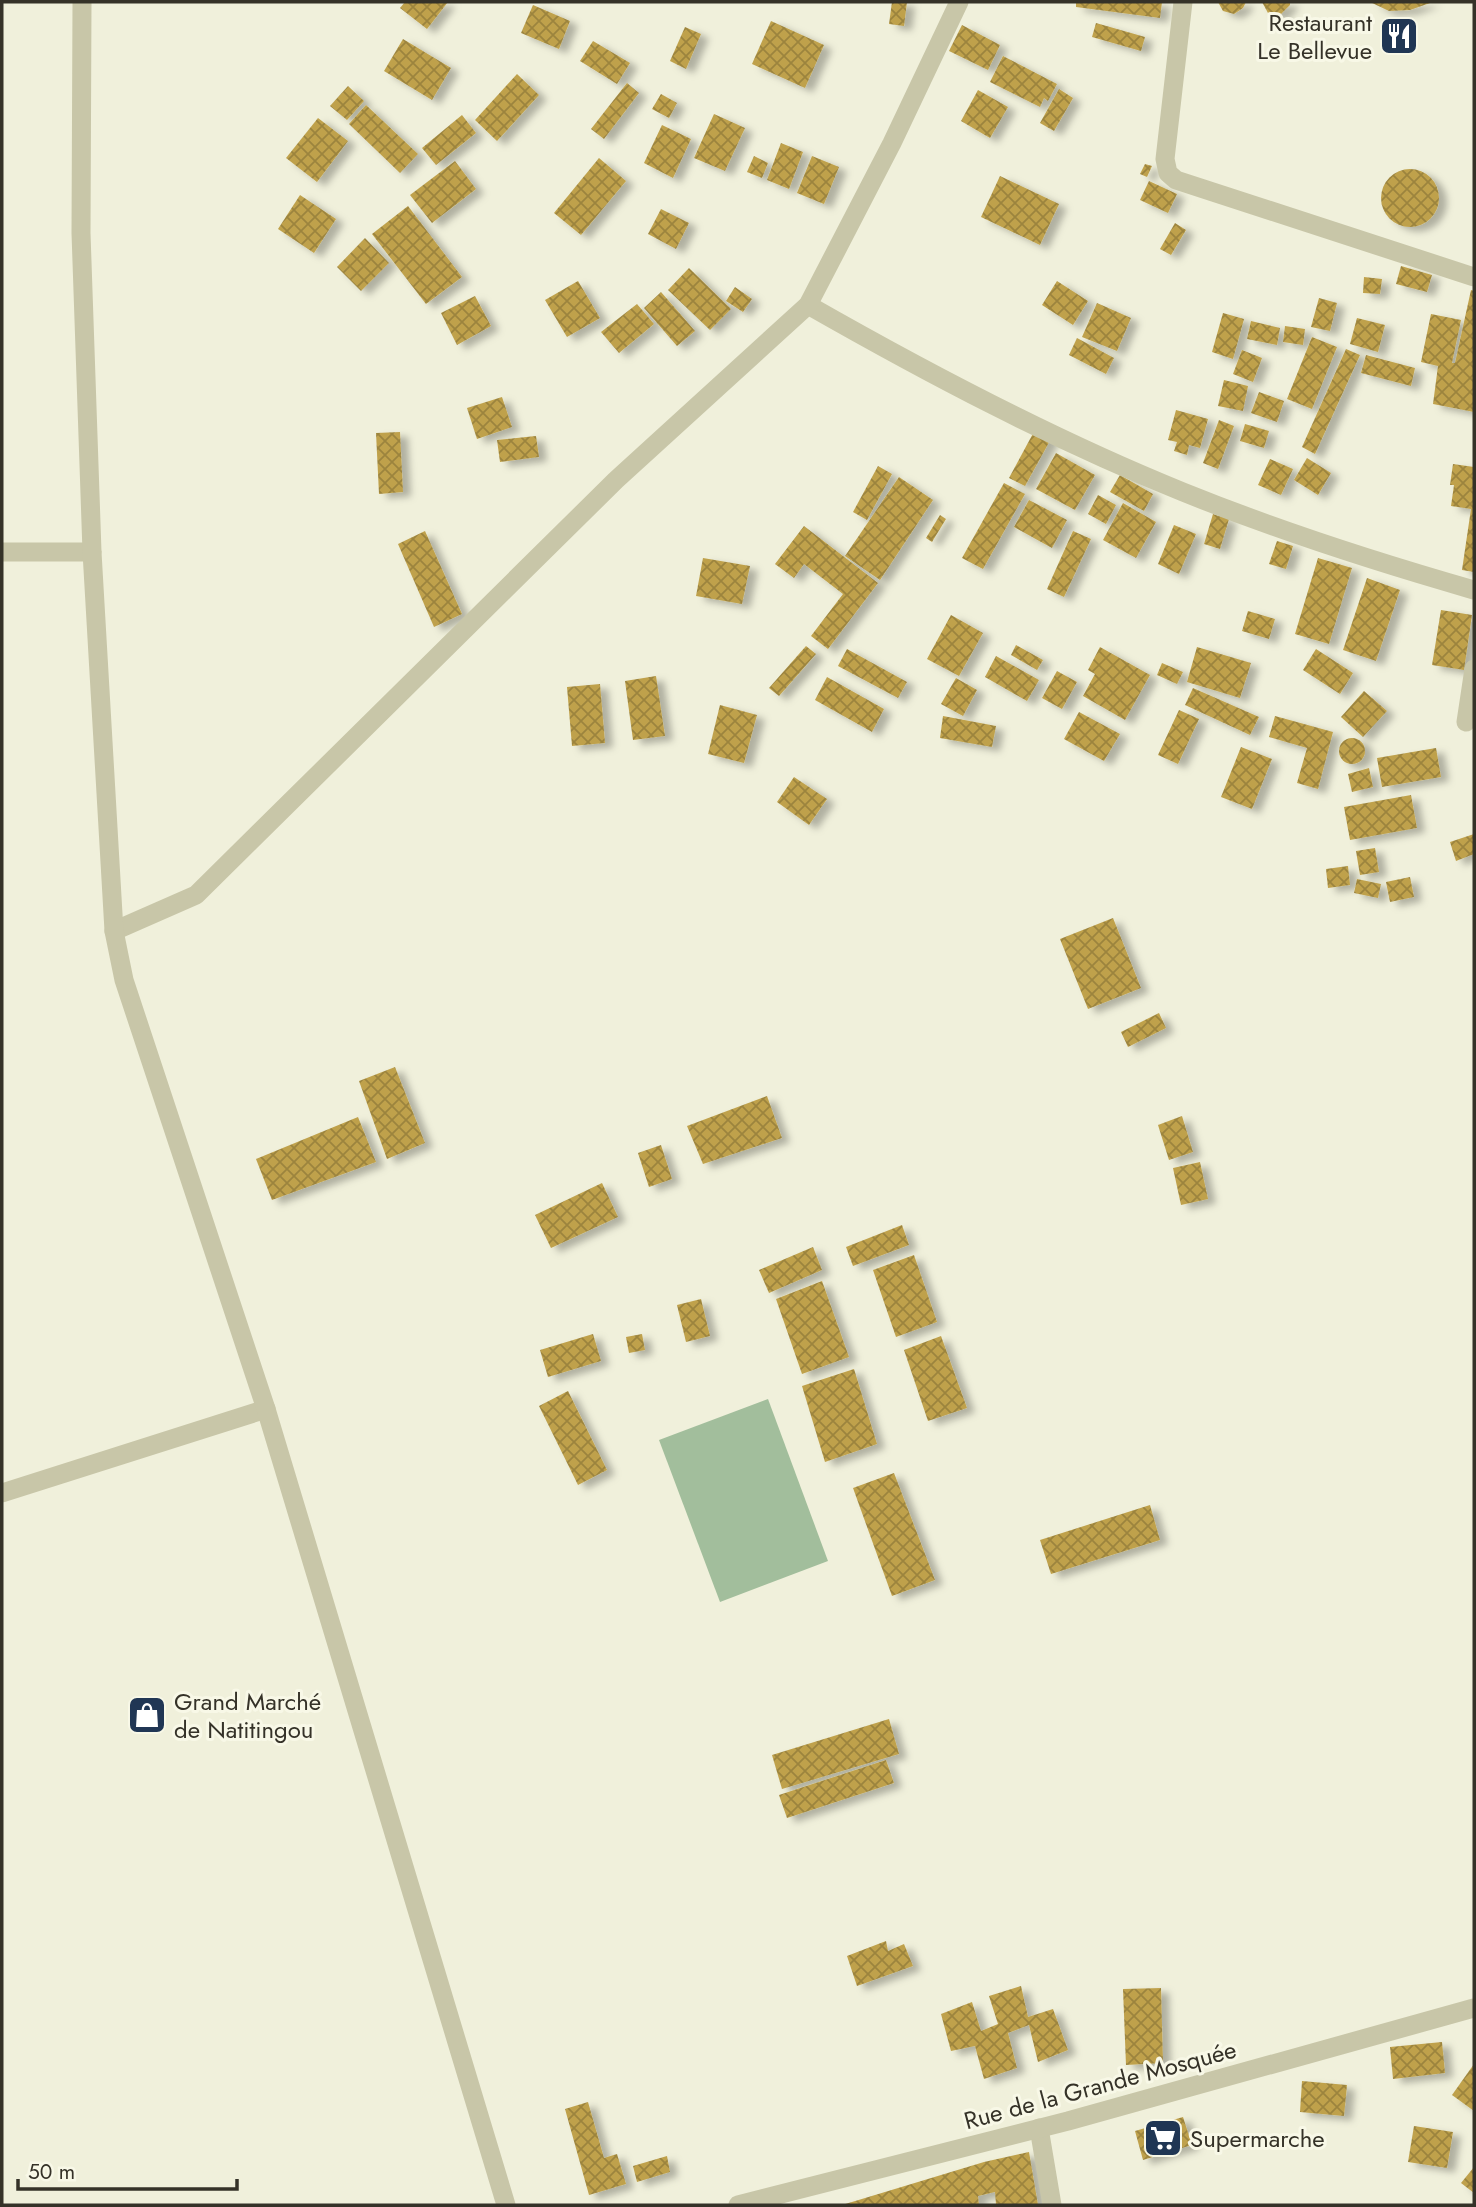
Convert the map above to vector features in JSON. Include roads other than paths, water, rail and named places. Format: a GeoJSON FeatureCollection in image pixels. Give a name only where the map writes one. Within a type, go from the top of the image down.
{"type":"FeatureCollection","features":[{"type":"Feature","properties":{"kind":"street"},"geometry":{"type":"LineString","coordinates":[[82,2],[81,233],[92,552],[114,931],[124,980],[266,1409],[506,2205]]}},
{"type":"Feature","properties":{"kind":"street"},"geometry":{"type":"LineString","coordinates":[[114,931],[196,895],[597,499],[808,305],[892,143],[958,2]]}},
{"type":"Feature","properties":{"kind":"street"},"geometry":{"type":"LineString","coordinates":[[1183,2],[1164,159],[1168,173],[1176,180],[1474,277]]}},
{"type":"Feature","properties":{"kind":"street"},"geometry":{"type":"LineString","coordinates":[[808,305],[976,395],[1183,492],[1401,569],[1474,590]]}},
{"type":"Feature","properties":{"kind":"street"},"geometry":{"type":"LineString","coordinates":[[2,552],[92,552]]}},
{"type":"Feature","properties":{"kind":"street"},"geometry":{"type":"LineString","coordinates":[[1466,722],[1474,669]]}},
{"type":"Feature","properties":{"kind":"street"},"geometry":{"type":"LineString","coordinates":[[2,1493],[266,1409]]}},
{"type":"Feature","properties":{"kind":"street","name":"Rue de la Grande Mosquée"},"geometry":{"type":"LineString","coordinates":[[738,2205],[1040,2128],[1474,2008]]}},
{"type":"Feature","properties":{"kind":"street"},"geometry":{"type":"LineString","coordinates":[[1040,2128],[1052,2205]]}},
{"type":"Feature","properties":{"kind":"place","name":"Restaurant Le Bellevue"},"geometry":{"type":"Point","coordinates":[1399,36]}},
{"type":"Feature","properties":{"kind":"place","name":"Grand Marché de Natitingou"},"geometry":{"type":"Point","coordinates":[147,1715]}},
{"type":"Feature","properties":{"kind":"place","name":"Supermarche"},"geometry":{"type":"Point","coordinates":[1163,2138]}}]}
